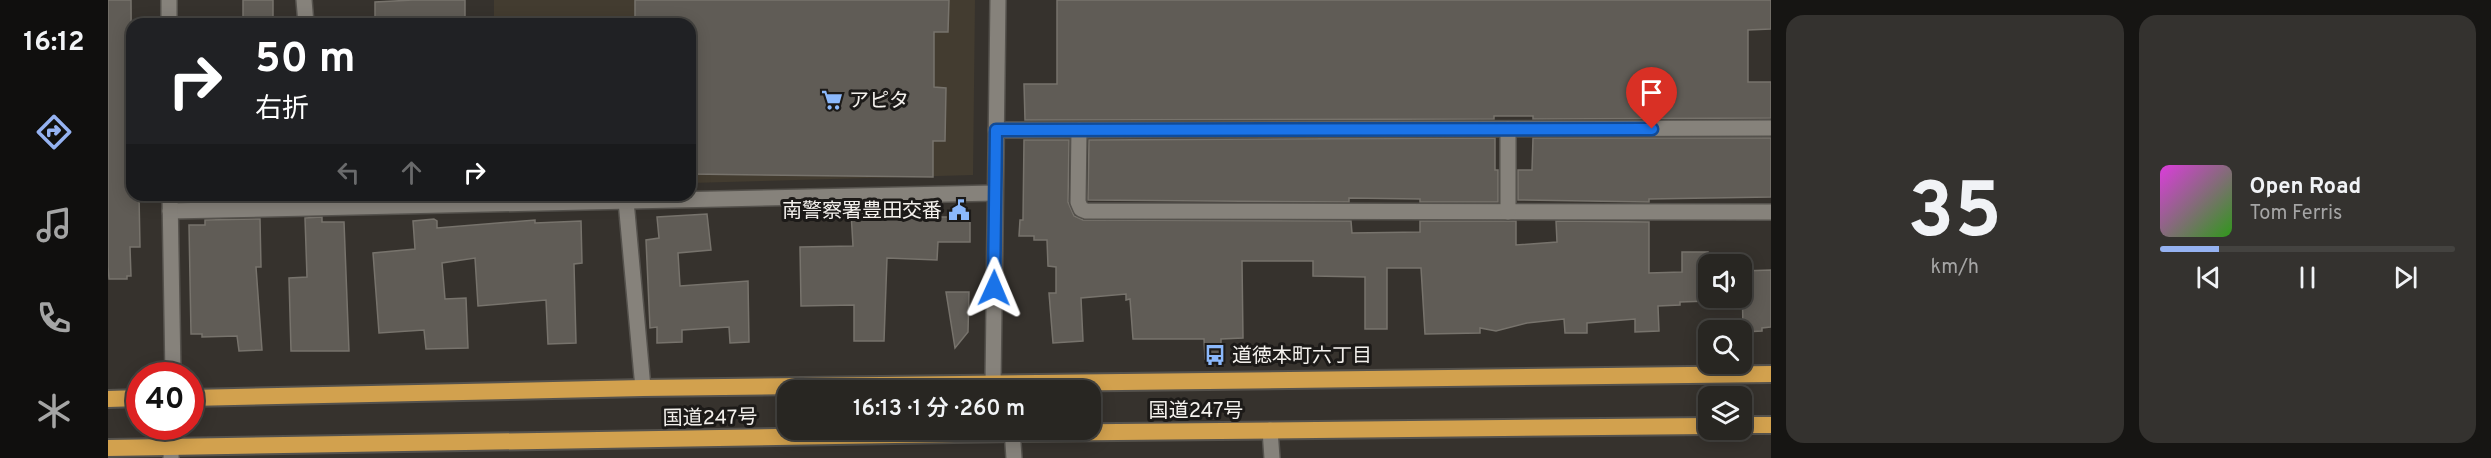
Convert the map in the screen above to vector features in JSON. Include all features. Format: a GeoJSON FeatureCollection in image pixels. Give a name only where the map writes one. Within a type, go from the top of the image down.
{"type":"FeatureCollection","features":[{"type":"Feature","properties":{"kind":"highway","name":"国道247号"},"geometry":{"type":"LineString","coordinates":[[1101,385],[1771,374]]}},
{"type":"Feature","properties":{"kind":"highway","name":"国道247号"},"geometry":{"type":"LineString","coordinates":[[204,398],[643,388],[777,388]]}},
{"type":"Feature","properties":{"kind":"highway"},"geometry":{"type":"LineString","coordinates":[[108,399],[126,398]]}},
{"type":"Feature","properties":{"kind":"highway"},"geometry":{"type":"LineString","coordinates":[[1752,425],[1771,425]]}},
{"type":"Feature","properties":{"kind":"highway","name":"国道247号"},"geometry":{"type":"LineString","coordinates":[[1101,431],[1698,426]]}},
{"type":"Feature","properties":{"kind":"highway","name":"国道247号"},"geometry":{"type":"LineString","coordinates":[[108,448],[171,453],[777,437]]}},
{"type":"Feature","properties":{"kind":"street"},"geometry":{"type":"LineString","coordinates":[[169,0],[169,18]]}},
{"type":"Feature","properties":{"kind":"street"},"geometry":{"type":"LineString","coordinates":[[304,0],[306,18]]}},
{"type":"Feature","properties":{"kind":"street"},"geometry":{"type":"LineString","coordinates":[[995,380],[998,0]]}},
{"type":"Feature","properties":{"kind":"street"},"geometry":{"type":"LineString","coordinates":[[996,130],[1771,128]]}},
{"type":"Feature","properties":{"kind":"street"},"geometry":{"type":"LineString","coordinates":[[1508,129],[1508,212]]}},
{"type":"Feature","properties":{"kind":"street"},"geometry":{"type":"LineString","coordinates":[[1079,130],[1078,202],[1081,209],[1086,211],[1771,212]]}},
{"type":"Feature","properties":{"kind":"street"},"geometry":{"type":"LineString","coordinates":[[696,199],[995,193]]}},
{"type":"Feature","properties":{"kind":"street"},"geometry":{"type":"LineString","coordinates":[[170,201],[173,362]]}},
{"type":"Feature","properties":{"kind":"street"},"geometry":{"type":"LineString","coordinates":[[170,211],[317,202],[626,201],[643,388]]}},
{"type":"Feature","properties":{"kind":"street"},"geometry":{"type":"LineString","coordinates":[[1270,430],[1272,458]]}},
{"type":"Feature","properties":{"kind":"street"},"geometry":{"type":"LineString","coordinates":[[1013,440],[1014,458]]}},
{"type":"Feature","properties":{"kind":"shaded area","name":"アピタ"},"geometry":{"type":"Polygon","coordinates":[[[494,0],[975,0],[973,175],[696,183],[696,18],[494,18],[494,0]]]}},
{"type":"Feature","properties":{"kind":"building"},"geometry":{"type":"Polygon","coordinates":[[[108,0],[131,0],[131,18],[126,18],[126,201],[139,201],[140,247],[130,247],[131,276],[127,276],[127,279],[109,279],[108,0]]]}},
{"type":"Feature","properties":{"kind":"building"},"geometry":{"type":"Polygon","coordinates":[[[243,0],[273,0],[273,18],[243,18],[243,0]]]}},
{"type":"Feature","properties":{"kind":"building"},"geometry":{"type":"Polygon","coordinates":[[[465,0],[465,18],[375,18],[375,2],[465,0]]]}},
{"type":"Feature","properties":{"kind":"building","name":"アピタ"},"geometry":{"type":"Polygon","coordinates":[[[635,0],[949,0],[948,32],[934,32],[934,87],[946,88],[945,141],[933,141],[933,177],[696,174],[696,18],[635,18],[635,0]]]}},
{"type":"Feature","properties":{"kind":"building"},"geometry":{"type":"Polygon","coordinates":[[[1057,0],[1771,0],[1771,29],[1748,30],[1748,82],[1771,82],[1771,118],[1533,119],[1533,116],[1494,116],[1494,119],[1025,120],[1024,84],[1057,84],[1057,0]]]}},
{"type":"Feature","properties":{"kind":"building"},"geometry":{"type":"Polygon","coordinates":[[[1495,138],[1498,202],[1420,202],[1420,199],[1349,198],[1349,202],[1088,200],[1089,140],[1495,138]]]}},
{"type":"Feature","properties":{"kind":"building"},"geometry":{"type":"Polygon","coordinates":[[[1533,138],[1771,138],[1771,197],[1649,199],[1649,202],[1518,200],[1518,170],[1532,170],[1533,138]]]}},
{"type":"Feature","properties":{"kind":"building"},"geometry":{"type":"Polygon","coordinates":[[[1024,140],[1069,140],[1068,202],[1074,216],[1083,220],[1351,221],[1352,233],[1420,232],[1420,221],[1516,221],[1516,245],[1557,242],[1556,221],[1649,222],[1649,273],[1682,272],[1682,252],[1708,252],[1708,254],[1698,254],[1698,301],[1658,306],[1659,331],[1635,332],[1635,319],[1587,323],[1587,333],[1565,333],[1564,319],[1527,323],[1496,331],[1480,328],[1480,333],[1425,334],[1421,268],[1387,268],[1387,329],[1365,329],[1365,277],[1313,276],[1313,261],[1242,261],[1243,338],[1221,339],[1221,359],[1205,359],[1204,339],[1133,339],[1130,299],[1126,300],[1126,294],[1081,298],[1083,341],[1053,343],[1049,293],[1056,293],[1056,267],[1048,266],[1047,240],[1034,240],[1034,236],[1019,236],[1020,220],[1023,220],[1024,140]]]}},
{"type":"Feature","properties":{"kind":"building"},"geometry":{"type":"Polygon","coordinates":[[[882,210],[928,213],[927,217],[970,217],[970,242],[938,242],[937,260],[887,258],[884,341],[854,341],[854,305],[801,306],[800,247],[853,246],[851,212],[882,210]]]}},
{"type":"Feature","properties":{"kind":"building"},"geometry":{"type":"Polygon","coordinates":[[[707,214],[711,250],[678,253],[680,286],[748,281],[749,342],[730,343],[729,327],[682,330],[682,342],[657,343],[657,327],[650,328],[646,240],[659,238],[657,217],[707,214]]]}},
{"type":"Feature","properties":{"kind":"building"},"geometry":{"type":"Polygon","coordinates":[[[322,217],[322,222],[344,222],[349,351],[291,351],[289,278],[307,277],[305,218],[322,217]]]}},
{"type":"Feature","properties":{"kind":"building"},"geometry":{"type":"Polygon","coordinates":[[[260,219],[261,267],[256,267],[262,350],[239,351],[237,336],[202,337],[202,334],[191,334],[189,225],[205,225],[205,220],[260,219]]]}},
{"type":"Feature","properties":{"kind":"building"},"geometry":{"type":"Polygon","coordinates":[[[434,219],[437,221],[437,228],[535,220],[535,223],[581,221],[582,263],[574,264],[576,343],[548,344],[546,300],[478,306],[475,258],[442,263],[445,299],[466,298],[468,348],[426,349],[424,330],[379,333],[373,253],[415,249],[413,221],[434,219]]]}},
{"type":"Feature","properties":{"kind":"building"},"geometry":{"type":"Polygon","coordinates":[[[1771,270],[1771,327],[1762,328],[1762,331],[1752,332],[1752,320],[1743,320],[1743,308],[1752,308],[1752,271],[1771,270]]]}},
{"type":"Feature","properties":{"kind":"building"},"geometry":{"type":"Polygon","coordinates":[[[946,292],[969,292],[968,332],[955,348],[946,292]]]}},
{"type":"Feature","properties":{"kind":"place","name":"アピタ"},"geometry":{"type":"Point","coordinates":[832,100]}},
{"type":"Feature","properties":{"kind":"place","name":"南警察署豊田交番"},"geometry":{"type":"Point","coordinates":[959,210]}},
{"type":"Feature","properties":{"kind":"place","name":"道徳本町六丁目"},"geometry":{"type":"Point","coordinates":[1215,355]}},
{"type":"Feature","properties":{"kind":"route"},"geometry":{"type":"LineString","coordinates":[[994,288],[996,130],[1652,129]]}}]}
